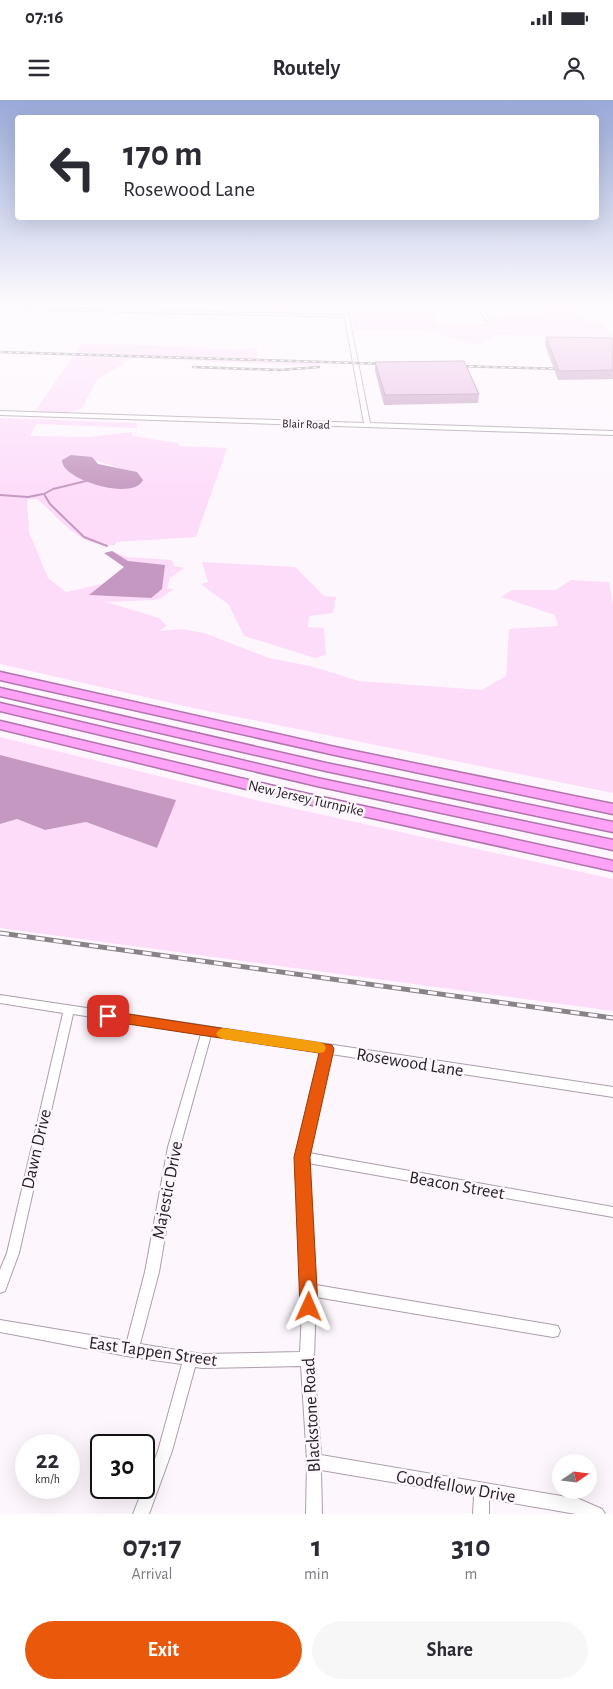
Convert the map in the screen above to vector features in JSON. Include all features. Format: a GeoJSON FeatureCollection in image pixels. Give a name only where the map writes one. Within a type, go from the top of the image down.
{"type":"FeatureCollection","features":[{"type":"Feature","properties":{"kind":"highway"},"geometry":{"type":"LineString","coordinates":[[0,676],[335,751],[613,809]]}},
{"type":"Feature","properties":{"kind":"highway"},"geometry":{"type":"LineString","coordinates":[[0,692],[326,767],[613,827]]}},
{"type":"Feature","properties":{"kind":"highway","name":"New Jersey Turnpike"},"geometry":{"type":"LineString","coordinates":[[0,707],[317,782],[613,845]]}},
{"type":"Feature","properties":{"kind":"highway","name":"New Jersey Turnpike"},"geometry":{"type":"LineString","coordinates":[[0,725],[424,825],[613,866]]}},
{"type":"Feature","properties":{"kind":"street"},"geometry":{"type":"LineString","coordinates":[[357,368],[368,426]]}},
{"type":"Feature","properties":{"kind":"street","name":"Blair Road"},"geometry":{"type":"LineString","coordinates":[[0,413],[368,426],[613,432]]}},
{"type":"Feature","properties":{"kind":"street","name":"Rosewood Lane"},"geometry":{"type":"LineString","coordinates":[[0,1000],[613,1092]]}},
{"type":"Feature","properties":{"kind":"street","name":"Dawn Drive"},"geometry":{"type":"LineString","coordinates":[[0,1287],[13,1253],[69,1010]]}},
{"type":"Feature","properties":{"kind":"street","name":"Majestic Drive"},"geometry":{"type":"LineString","coordinates":[[132,1350],[152,1272],[174,1147],[207,1031]]}},
{"type":"Feature","properties":{"kind":"street","name":"Blackstone Road"},"geometry":{"type":"LineString","coordinates":[[314,1514],[314,1461],[307,1360],[310,1290],[302,1157],[327,1049]]}},
{"type":"Feature","properties":{"kind":"street","name":"Beacon Street"},"geometry":{"type":"LineString","coordinates":[[302,1157],[613,1212]]}},
{"type":"Feature","properties":{"kind":"street"},"geometry":{"type":"LineString","coordinates":[[310,1290],[553,1331]]}},
{"type":"Feature","properties":{"kind":"street","name":"East Tappen Street"},"geometry":{"type":"LineString","coordinates":[[0,1326],[190,1359],[307,1360]]}},
{"type":"Feature","properties":{"kind":"street"},"geometry":{"type":"LineString","coordinates":[[141,1514],[166,1451],[190,1359]]}},
{"type":"Feature","properties":{"kind":"street","name":"Goodfellow Drive"},"geometry":{"type":"LineString","coordinates":[[314,1461],[579,1508],[597,1514]]}},
{"type":"Feature","properties":{"kind":"street"},"geometry":{"type":"LineString","coordinates":[[481,1514],[482,1490]]}},
{"type":"Feature","properties":{"kind":"shaded area"},"geometry":{"type":"Polygon","coordinates":[[[65,368],[116,368],[97,380],[81,409],[60,414],[36,410],[65,368]]]}},
{"type":"Feature","properties":{"kind":"shaded area"},"geometry":{"type":"Polygon","coordinates":[[[0,418],[138,423],[136,428],[36,424],[30,436],[88,437],[132,432],[132,436],[178,443],[179,446],[227,448],[196,537],[116,542],[115,545],[102,545],[91,542],[72,531],[37,499],[27,499],[29,532],[48,578],[66,592],[102,584],[90,595],[151,598],[128,561],[112,551],[127,557],[172,560],[174,566],[184,568],[170,578],[167,589],[174,589],[161,598],[106,602],[159,618],[167,626],[159,631],[182,629],[204,633],[269,658],[310,666],[359,681],[482,690],[506,676],[509,629],[558,626],[555,615],[501,597],[512,590],[556,590],[571,580],[609,582],[613,604],[613,793],[193,708],[0,664],[0,418]],[[76,455],[63,459],[62,464],[69,471],[97,484],[118,488],[138,486],[117,467],[76,455]]]}},
{"type":"Feature","properties":{"kind":"shaded area"},"geometry":{"type":"Polygon","coordinates":[[[71,455],[92,457],[98,464],[137,472],[143,480],[137,486],[126,489],[98,485],[72,474],[64,467],[62,460],[71,455]]]}},
{"type":"Feature","properties":{"kind":"shaded area"},"geometry":{"type":"Polygon","coordinates":[[[112,551],[128,561],[165,565],[162,589],[151,598],[89,595],[124,567],[104,553],[112,551]]]}},
{"type":"Feature","properties":{"kind":"shaded area"},"geometry":{"type":"Polygon","coordinates":[[[202,562],[295,567],[324,596],[336,597],[333,613],[309,616],[308,627],[324,628],[326,655],[315,658],[244,636],[229,605],[201,584],[208,582],[202,562]]]}},
{"type":"Feature","properties":{"kind":"shaded area"},"geometry":{"type":"Polygon","coordinates":[[[0,737],[260,801],[613,879],[613,1011],[0,928],[0,824],[17,819],[45,830],[86,822],[157,848],[175,800],[0,755],[0,737]]]}},
{"type":"Feature","properties":{"kind":"shaded area"},"geometry":{"type":"Polygon","coordinates":[[[0,755],[176,800],[157,848],[86,822],[45,830],[17,819],[0,824],[0,755]]]}},
{"type":"Feature","properties":{"kind":"building"},"geometry":{"type":"Polygon","coordinates":[[[377,368],[467,368],[479,394],[385,395],[377,368]]]}},
{"type":"Feature","properties":{"kind":"building"},"geometry":{"type":"Polygon","coordinates":[[[558,368],[613,368],[613,370],[559,371],[558,368]]]}},
{"type":"Feature","properties":{"kind":"waterway"},"geometry":{"type":"LineString","coordinates":[[86,481],[53,489],[44,494],[50,504],[84,537],[107,546]]}},
{"type":"Feature","properties":{"kind":"waterway"},"geometry":{"type":"LineString","coordinates":[[0,495],[28,497],[43,494]]}},
{"type":"Feature","properties":{"kind":"railway"},"geometry":{"type":"LineString","coordinates":[[222,368],[280,370],[306,368]]}},
{"type":"Feature","properties":{"kind":"railway"},"geometry":{"type":"LineString","coordinates":[[529,368],[568,369]]}},
{"type":"Feature","properties":{"kind":"railway"},"geometry":{"type":"LineString","coordinates":[[0,933],[613,1018]]}},
{"type":"Feature","properties":{"kind":"slow traffic"},"geometry":{"type":"LineString","coordinates":[[223,1034],[319,1048]]}},
{"type":"Feature","properties":{"kind":"route"},"geometry":{"type":"LineString","coordinates":[[108,1016],[327,1049],[302,1157],[310,1290],[309,1307]]}}]}
